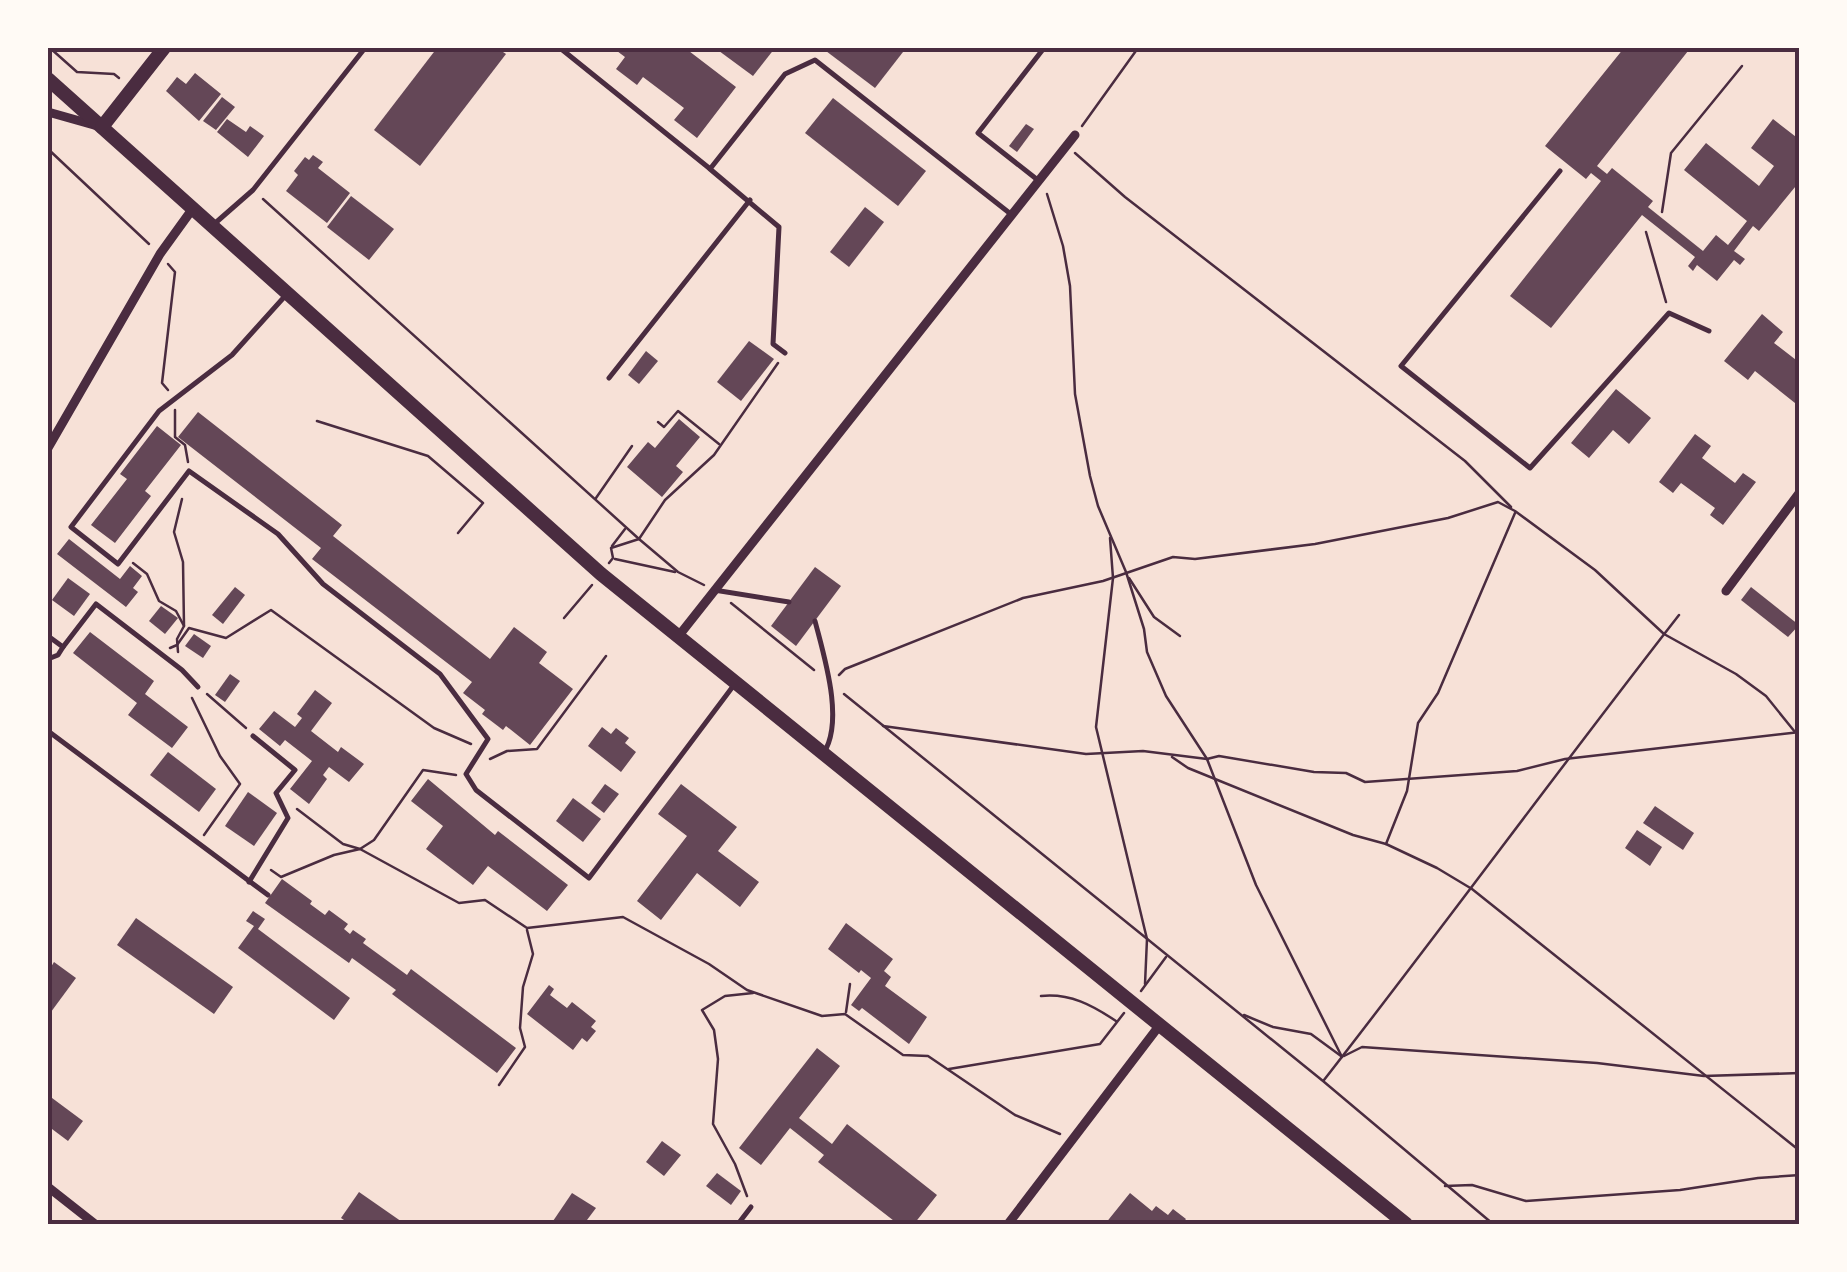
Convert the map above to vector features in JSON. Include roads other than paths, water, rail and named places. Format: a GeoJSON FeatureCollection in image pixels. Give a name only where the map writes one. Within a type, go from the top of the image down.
{"type":"FeatureCollection","features":[{"type":"Feature","properties":{"kind":"main road"},"geometry":{"type":"LineString","coordinates":[[102,127],[164,48]]}},
{"type":"Feature","properties":{"kind":"main road"},"geometry":{"type":"LineString","coordinates":[[48,78],[286,296],[600,574],[1406,1224]]}},
{"type":"Feature","properties":{"kind":"street"},"geometry":{"type":"LineString","coordinates":[[48,112],[102,127]]}},
{"type":"Feature","properties":{"kind":"street"},"geometry":{"type":"LineString","coordinates":[[677,638],[1075,135]]}},
{"type":"Feature","properties":{"kind":"street"},"geometry":{"type":"LineString","coordinates":[[48,448],[160,254],[192,211]]}},
{"type":"Feature","properties":{"kind":"street"},"geometry":{"type":"LineString","coordinates":[[1726,591],[1800,492]]}},
{"type":"Feature","properties":{"kind":"street"},"geometry":{"type":"LineString","coordinates":[[1008,1224],[1159,1026]]}},
{"type":"Feature","properties":{"kind":"street"},"geometry":{"type":"LineString","coordinates":[[48,1187],[95,1224]]}},
{"type":"Feature","properties":{"kind":"lane"},"geometry":{"type":"LineString","coordinates":[[211,227],[253,190],[364,48]]}},
{"type":"Feature","properties":{"kind":"lane"},"geometry":{"type":"LineString","coordinates":[[560,48],[779,227],[772,344],[786,353]]}},
{"type":"Feature","properties":{"kind":"lane"},"geometry":{"type":"LineString","coordinates":[[1040,179],[978,134],[1044,48]]}},
{"type":"Feature","properties":{"kind":"lane"},"geometry":{"type":"LineString","coordinates":[[710,169],[785,74],[815,60],[1012,215]]}},
{"type":"Feature","properties":{"kind":"lane"},"geometry":{"type":"LineString","coordinates":[[1560,172],[1401,366],[1530,468],[1670,314],[1709,331]]}},
{"type":"Feature","properties":{"kind":"lane"},"geometry":{"type":"LineString","coordinates":[[609,378],[750,200]]}},
{"type":"Feature","properties":{"kind":"lane"},"geometry":{"type":"LineString","coordinates":[[286,296],[232,354],[158,411],[70,527],[118,564],[189,471],[278,534],[323,584],[440,674],[488,739],[466,774],[476,790],[589,878],[734,685]]}},
{"type":"Feature","properties":{"kind":"lane"},"geometry":{"type":"LineString","coordinates":[[714,590],[789,602]]}},
{"type":"Feature","properties":{"kind":"lane"},"geometry":{"type":"LineString","coordinates":[[48,659],[58,655],[96,604],[182,670],[198,687]]}},
{"type":"Feature","properties":{"kind":"lane"},"geometry":{"type":"LineString","coordinates":[[815,621],[831,683],[831,743],[822,756]]}},
{"type":"Feature","properties":{"kind":"lane"},"geometry":{"type":"LineString","coordinates":[[48,636],[63,647]]}},
{"type":"Feature","properties":{"kind":"lane"},"geometry":{"type":"LineString","coordinates":[[48,731],[268,896]]}},
{"type":"Feature","properties":{"kind":"lane"},"geometry":{"type":"LineString","coordinates":[[249,882],[288,818],[276,793],[295,770],[253,736]]}},
{"type":"Feature","properties":{"kind":"lane"},"geometry":{"type":"LineString","coordinates":[[738,1224],[752,1207]]}}]}
